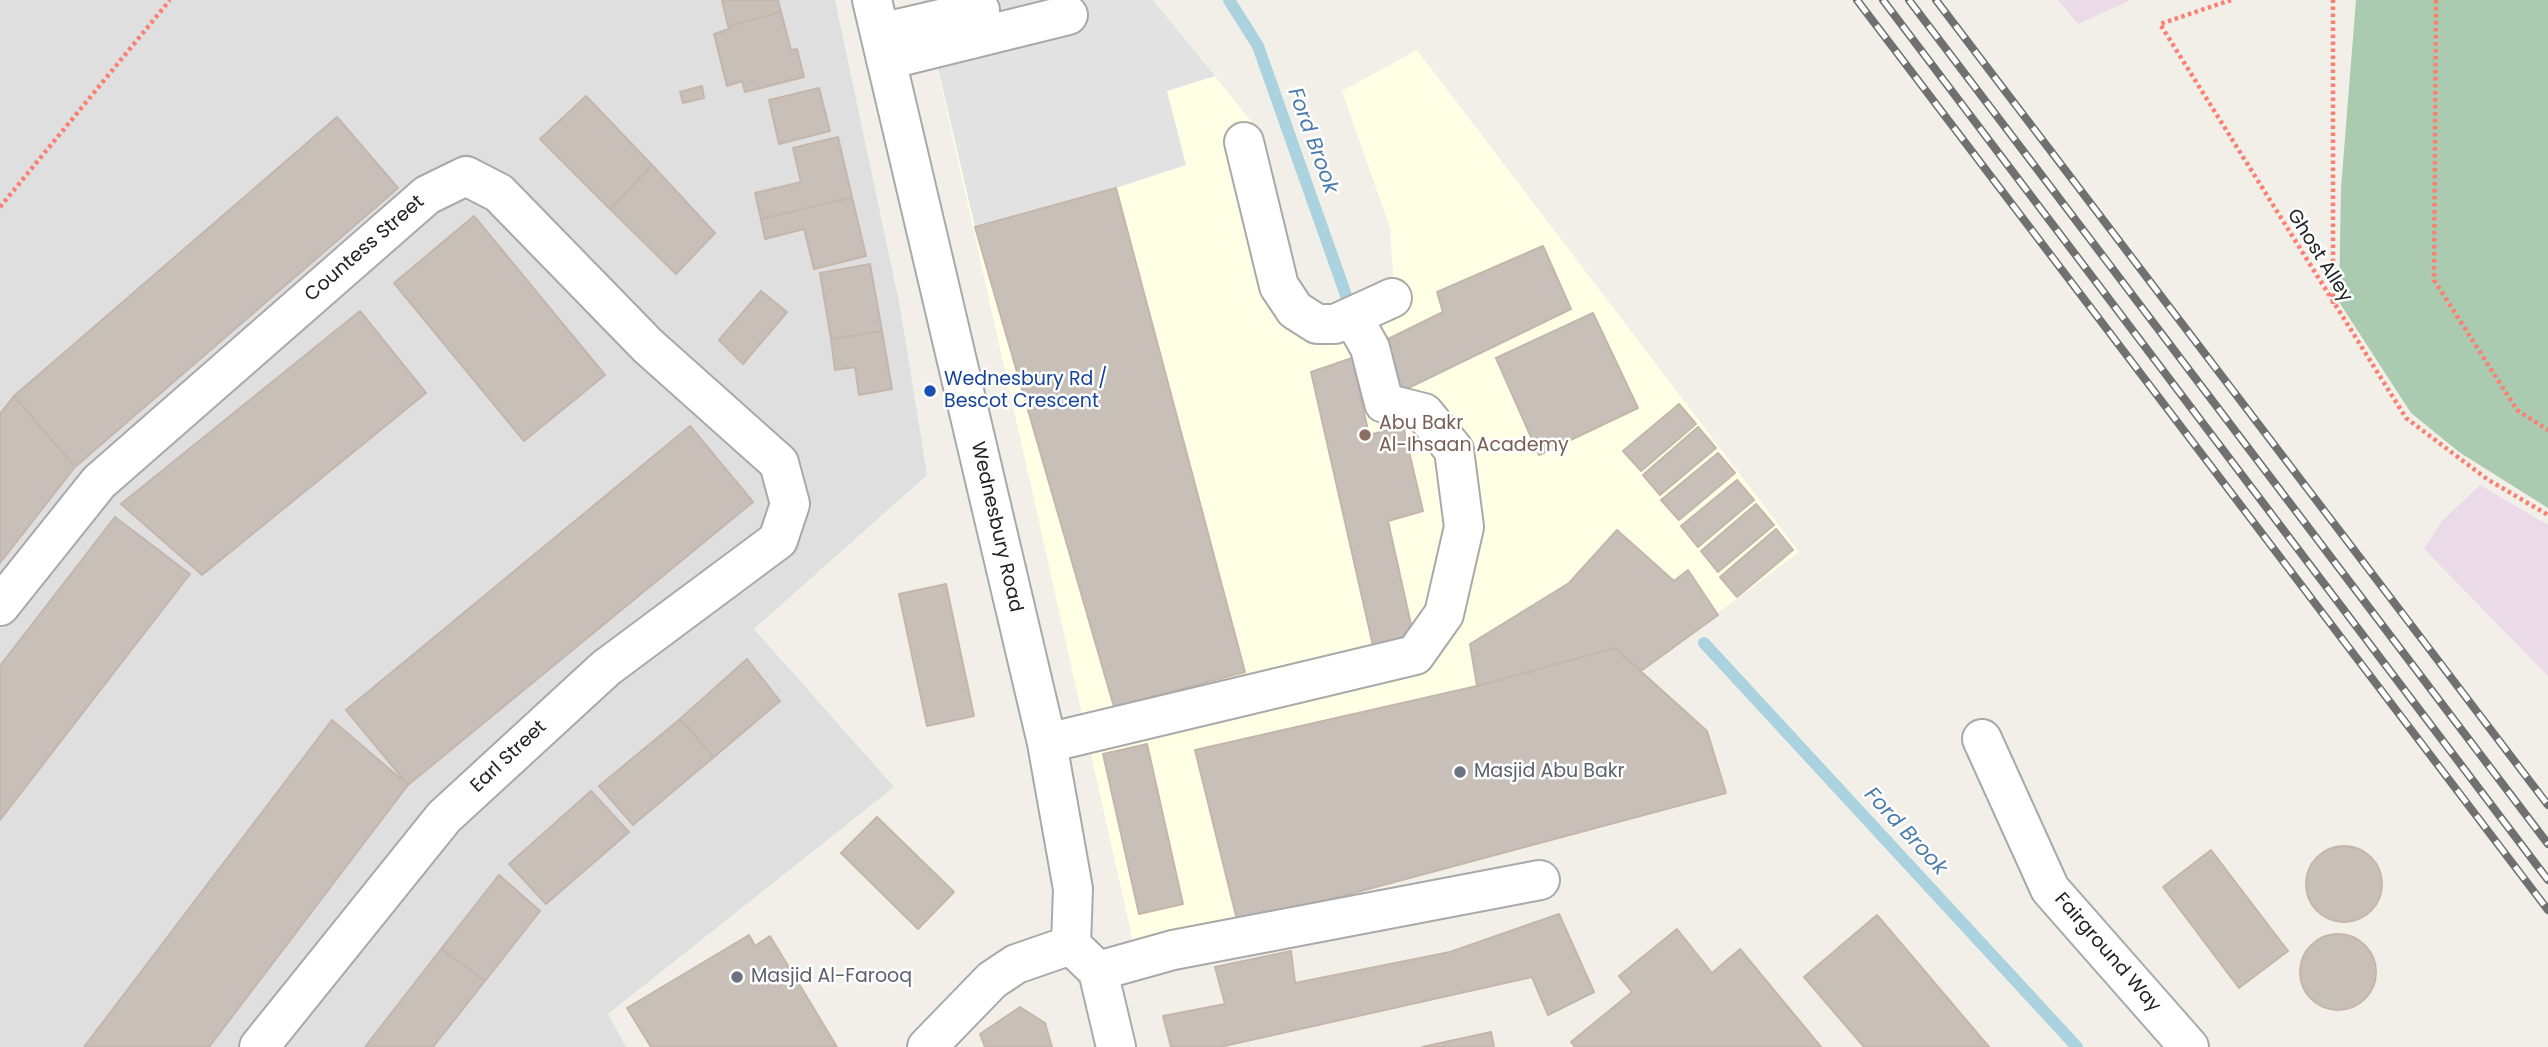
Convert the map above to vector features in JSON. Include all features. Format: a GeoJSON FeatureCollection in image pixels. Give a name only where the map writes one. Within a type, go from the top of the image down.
{"type":"FeatureCollection","features":[{"type":"Feature","properties":{"kind":"street"},"geometry":{"type":"LineString","coordinates":[[879,31],[1022,0]]}},
{"type":"Feature","properties":{"kind":"street"},"geometry":{"type":"LineString","coordinates":[[879,31],[1068,15]]}},
{"type":"Feature","properties":{"kind":"street","name":"Wednesbury Road"},"geometry":{"type":"LineString","coordinates":[[879,31],[1047,743],[1084,958],[1116,1047]]}},
{"type":"Feature","properties":{"kind":"street"},"geometry":{"type":"LineString","coordinates":[[1244,142],[1279,286],[1295,310],[1317,324],[1335,324],[1392,298]]}},
{"type":"Feature","properties":{"kind":"street","name":"Countess Street"},"geometry":{"type":"LineString","coordinates":[[0,606],[99,482],[427,195],[466,176],[499,193],[648,346],[779,463],[790,505]]}},
{"type":"Feature","properties":{"kind":"street"},"geometry":{"type":"LineString","coordinates":[[1047,743],[1415,655],[1444,614],[1464,527],[1454,450],[1424,413],[1384,403],[1370,348],[1353,318]]}},
{"type":"Feature","properties":{"kind":"street","name":"Earl Street"},"geometry":{"type":"LineString","coordinates":[[259,1047],[444,817],[606,668],[778,540],[790,505]]}},
{"type":"Feature","properties":{"kind":"street","name":"Fairground Way"},"geometry":{"type":"LineString","coordinates":[[1982,739],[2050,889],[2189,1047]]}},
{"type":"Feature","properties":{"kind":"street"},"geometry":{"type":"LineString","coordinates":[[927,1047],[992,980],[1016,964],[1173,950],[1540,880]]}},
{"type":"Feature","properties":{"kind":"path"},"geometry":{"type":"LineString","coordinates":[[0,207],[170,0]]}},
{"type":"Feature","properties":{"kind":"path","name":"Ghost Alley"},"geometry":{"type":"LineString","coordinates":[[2231,0],[2160,24],[2406,418],[2477,472],[2548,515]]}},
{"type":"Feature","properties":{"kind":"path"},"geometry":{"type":"LineString","coordinates":[[2333,0],[2333,305]]}},
{"type":"Feature","properties":{"kind":"path"},"geometry":{"type":"LineString","coordinates":[[2436,0],[2434,280],[2517,410],[2548,430]]}},
{"type":"Feature","properties":{"kind":"shaded area"},"geometry":{"type":"Polygon","coordinates":[[[0,0],[835,0],[900,307],[927,475],[754,629],[894,787],[608,1014],[626,1047],[0,1047],[0,0]]]}},
{"type":"Feature","properties":{"kind":"shaded area","name":"Abu Bakr Al-Ihsaan Academy"},"geometry":{"type":"Polygon","coordinates":[[[922,0],[1153,0],[1251,121],[1307,304],[1326,319],[1388,291],[1393,274],[1390,228],[1342,91],[1417,50],[1799,552],[1641,671],[1707,731],[1726,793],[1134,946],[922,0]]]}},
{"type":"Feature","properties":{"kind":"shaded area"},"geometry":{"type":"Polygon","coordinates":[[[922,0],[1153,0],[1215,76],[1167,91],[1186,165],[1116,188],[975,227],[922,0]]]}},
{"type":"Feature","properties":{"kind":"shaded area"},"geometry":{"type":"Polygon","coordinates":[[[2058,0],[2131,0],[2078,24],[2058,0]]]}},
{"type":"Feature","properties":{"kind":"shaded area"},"geometry":{"type":"Polygon","coordinates":[[[2356,0],[2548,0],[2548,508],[2459,452],[2411,413],[2339,302],[2341,188],[2356,0]]]}},
{"type":"Feature","properties":{"kind":"shaded area"},"geometry":{"type":"Polygon","coordinates":[[[2480,485],[2548,525],[2548,676],[2424,549],[2442,521],[2480,485]]]}},
{"type":"Feature","properties":{"kind":"building"},"geometry":{"type":"Polygon","coordinates":[[[722,0],[778,0],[781,12],[728,26],[722,0]]]}},
{"type":"Feature","properties":{"kind":"building"},"geometry":{"type":"Polygon","coordinates":[[[781,12],[791,50],[797,49],[804,77],[745,92],[742,81],[727,86],[714,34],[729,29],[728,26],[781,12]]]}},
{"type":"Feature","properties":{"kind":"building"},"geometry":{"type":"Polygon","coordinates":[[[702,86],[704,98],[683,103],[680,92],[702,86]]]}},
{"type":"Feature","properties":{"kind":"building"},"geometry":{"type":"Polygon","coordinates":[[[819,88],[830,131],[779,144],[769,100],[819,88]]]}},
{"type":"Feature","properties":{"kind":"building"},"geometry":{"type":"Polygon","coordinates":[[[586,96],[652,165],[610,209],[540,139],[586,96]]]}},
{"type":"Feature","properties":{"kind":"building"},"geometry":{"type":"Polygon","coordinates":[[[337,117],[398,188],[75,467],[14,396],[337,117]]]}},
{"type":"Feature","properties":{"kind":"building"},"geometry":{"type":"Polygon","coordinates":[[[838,137],[852,197],[761,219],[755,193],[801,182],[793,148],[838,137]]]}},
{"type":"Feature","properties":{"kind":"building"},"geometry":{"type":"Polygon","coordinates":[[[652,165],[715,233],[676,274],[610,209],[652,165]]]}},
{"type":"Feature","properties":{"kind":"building"},"geometry":{"type":"Polygon","coordinates":[[[1116,188],[1245,672],[1114,707],[975,227],[1116,188]]]}},
{"type":"Feature","properties":{"kind":"building"},"geometry":{"type":"Polygon","coordinates":[[[852,197],[866,256],[814,269],[804,229],[765,239],[761,219],[852,197]]]}},
{"type":"Feature","properties":{"kind":"building"},"geometry":{"type":"Polygon","coordinates":[[[474,216],[605,375],[524,441],[394,283],[474,216]]]}},
{"type":"Feature","properties":{"kind":"building"},"geometry":{"type":"Polygon","coordinates":[[[1543,246],[1571,309],[1400,392],[1388,339],[1443,312],[1437,292],[1543,246]]]}},
{"type":"Feature","properties":{"kind":"building"},"geometry":{"type":"Polygon","coordinates":[[[870,264],[882,331],[831,339],[820,273],[870,264]]]}},
{"type":"Feature","properties":{"kind":"building"},"geometry":{"type":"Polygon","coordinates":[[[761,291],[787,312],[743,364],[719,340],[761,291]]]}},
{"type":"Feature","properties":{"kind":"building"},"geometry":{"type":"Polygon","coordinates":[[[360,311],[426,393],[202,575],[121,504],[360,311]]]}},
{"type":"Feature","properties":{"kind":"building"},"geometry":{"type":"Polygon","coordinates":[[[1593,313],[1638,408],[1539,455],[1496,358],[1593,313]]]}},
{"type":"Feature","properties":{"kind":"building"},"geometry":{"type":"Polygon","coordinates":[[[882,331],[892,389],[859,395],[855,367],[835,370],[831,339],[882,331]]]}},
{"type":"Feature","properties":{"kind":"building"},"geometry":{"type":"Polygon","coordinates":[[[1352,358],[1369,435],[1403,426],[1423,511],[1388,521],[1414,638],[1374,650],[1311,372],[1352,358]]]}},
{"type":"Feature","properties":{"kind":"building"},"geometry":{"type":"Polygon","coordinates":[[[14,396],[75,467],[0,563],[0,414],[14,396]]]}},
{"type":"Feature","properties":{"kind":"building"},"geometry":{"type":"Polygon","coordinates":[[[1679,404],[1696,424],[1641,471],[1623,451],[1679,404]]]}},
{"type":"Feature","properties":{"kind":"building"},"geometry":{"type":"Polygon","coordinates":[[[690,426],[753,502],[408,785],[346,710],[690,426]]]}},
{"type":"Feature","properties":{"kind":"building"},"geometry":{"type":"Polygon","coordinates":[[[1698,427],[1716,448],[1660,495],[1643,475],[1698,427]]]}},
{"type":"Feature","properties":{"kind":"building"},"geometry":{"type":"Polygon","coordinates":[[[1718,453],[1735,473],[1679,520],[1661,500],[1718,453]]]}},
{"type":"Feature","properties":{"kind":"building"},"geometry":{"type":"Polygon","coordinates":[[[1737,480],[1754,500],[1698,547],[1681,526],[1737,480]]]}},
{"type":"Feature","properties":{"kind":"building"},"geometry":{"type":"Polygon","coordinates":[[[1756,504],[1774,525],[1718,572],[1701,551],[1756,504]]]}},
{"type":"Feature","properties":{"kind":"building"},"geometry":{"type":"Polygon","coordinates":[[[115,517],[190,574],[0,820],[0,666],[115,517]]]}},
{"type":"Feature","properties":{"kind":"building"},"geometry":{"type":"Polygon","coordinates":[[[1776,529],[1793,550],[1737,597],[1720,577],[1776,529]]]}},
{"type":"Feature","properties":{"kind":"building"},"geometry":{"type":"Polygon","coordinates":[[[1617,530],[1674,581],[1688,570],[1718,615],[1641,671],[1615,648],[1477,686],[1470,644],[1569,583],[1617,530]]]}},
{"type":"Feature","properties":{"kind":"building"},"geometry":{"type":"Polygon","coordinates":[[[946,584],[974,716],[927,726],[899,594],[946,584]]]}},
{"type":"Feature","properties":{"kind":"building","name":"Masjid Abu Bakr"},"geometry":{"type":"Polygon","coordinates":[[[1615,648],[1707,731],[1726,793],[1238,924],[1195,750],[1477,686],[1615,648]]]}},
{"type":"Feature","properties":{"kind":"building"},"geometry":{"type":"Polygon","coordinates":[[[747,659],[780,701],[714,757],[680,719],[747,659]]]}},
{"type":"Feature","properties":{"kind":"building"},"geometry":{"type":"Polygon","coordinates":[[[680,719],[714,757],[633,825],[599,786],[680,719]]]}},
{"type":"Feature","properties":{"kind":"building"},"geometry":{"type":"Polygon","coordinates":[[[332,720],[408,785],[209,1047],[84,1047],[332,720]]]}},
{"type":"Feature","properties":{"kind":"building"},"geometry":{"type":"Polygon","coordinates":[[[1147,744],[1183,904],[1139,914],[1103,754],[1147,744]]]}},
{"type":"Feature","properties":{"kind":"building"},"geometry":{"type":"Polygon","coordinates":[[[591,791],[629,832],[546,904],[509,864],[591,791]]]}},
{"type":"Feature","properties":{"kind":"building"},"geometry":{"type":"Polygon","coordinates":[[[877,817],[954,892],[918,929],[841,853],[877,817]]]}},
{"type":"Feature","properties":{"kind":"building"},"geometry":{"type":"Polygon","coordinates":[[[2337,846],[2351,846],[2365,852],[2376,863],[2382,884],[2379,899],[2371,911],[2351,922],[2337,922],[2323,916],[2312,905],[2306,891],[2306,877],[2312,863],[2323,852],[2337,846]]]}},
{"type":"Feature","properties":{"kind":"building"},"geometry":{"type":"Polygon","coordinates":[[[2211,850],[2288,951],[2239,988],[2163,887],[2211,850]]]}},
{"type":"Feature","properties":{"kind":"building"},"geometry":{"type":"Polygon","coordinates":[[[499,875],[540,911],[485,981],[441,949],[499,875]]]}},
{"type":"Feature","properties":{"kind":"building"},"geometry":{"type":"Polygon","coordinates":[[[1559,914],[1594,992],[1548,1015],[1532,977],[1220,1047],[1171,1047],[1163,1016],[1225,1004],[1215,967],[1291,951],[1295,983],[1450,952],[1559,914]]]}},
{"type":"Feature","properties":{"kind":"building"},"geometry":{"type":"Polygon","coordinates":[[[1877,915],[1989,1047],[1864,1047],[1804,977],[1877,915]]]}},
{"type":"Feature","properties":{"kind":"building"},"geometry":{"type":"Polygon","coordinates":[[[1677,929],[1712,973],[1740,949],[1821,1047],[1575,1047],[1571,1042],[1632,992],[1619,976],[1677,929]]]}},
{"type":"Feature","properties":{"kind":"building"},"geometry":{"type":"Polygon","coordinates":[[[2331,934],[2345,934],[2359,940],[2370,951],[2376,972],[2373,987],[2365,999],[2345,1010],[2331,1010],[2317,1004],[2306,993],[2300,979],[2300,965],[2306,951],[2317,940],[2331,934]]]}},
{"type":"Feature","properties":{"kind":"building","name":"Masjid Al-Farooq"},"geometry":{"type":"Polygon","coordinates":[[[749,935],[755,946],[770,936],[837,1047],[651,1047],[627,1008],[749,935]]]}},
{"type":"Feature","properties":{"kind":"building"},"geometry":{"type":"Polygon","coordinates":[[[441,949],[485,981],[433,1047],[365,1047],[441,949]]]}},
{"type":"Feature","properties":{"kind":"building"},"geometry":{"type":"Polygon","coordinates":[[[1020,1007],[1045,1023],[1052,1047],[985,1047],[980,1034],[1020,1007]]]}},
{"type":"Feature","properties":{"kind":"building"},"geometry":{"type":"Polygon","coordinates":[[[1491,1032],[1494,1047],[1422,1047],[1491,1032]]]}},
{"type":"Feature","properties":{"kind":"waterway","name":"Ford Brook"},"geometry":{"type":"LineString","coordinates":[[1229,0],[1258,46],[1348,301]]}},
{"type":"Feature","properties":{"kind":"waterway","name":"Ford Brook"},"geometry":{"type":"LineString","coordinates":[[1704,643],[2077,1047]]}},
{"type":"Feature","properties":{"kind":"railway"},"geometry":{"type":"LineString","coordinates":[[1857,0],[2548,910]]}},
{"type":"Feature","properties":{"kind":"railway"},"geometry":{"type":"LineString","coordinates":[[1883,0],[2548,880]]}},
{"type":"Feature","properties":{"kind":"railway"},"geometry":{"type":"LineString","coordinates":[[1909,0],[2548,844]]}},
{"type":"Feature","properties":{"kind":"railway"},"geometry":{"type":"LineString","coordinates":[[1936,0],[2548,805]]}},
{"type":"Feature","properties":{"kind":"place","name":"Wednesbury Rd / Bescot Crescent"},"geometry":{"type":"Point","coordinates":[930,391]}},
{"type":"Feature","properties":{"kind":"place","name":"Abu Bakr Al-Ihsaan Academy"},"geometry":{"type":"Point","coordinates":[1365,435]}},
{"type":"Feature","properties":{"kind":"place","name":"Masjid Abu Bakr"},"geometry":{"type":"Point","coordinates":[1460,772]}},
{"type":"Feature","properties":{"kind":"place","name":"Masjid Al-Farooq"},"geometry":{"type":"Point","coordinates":[737,977]}}]}
